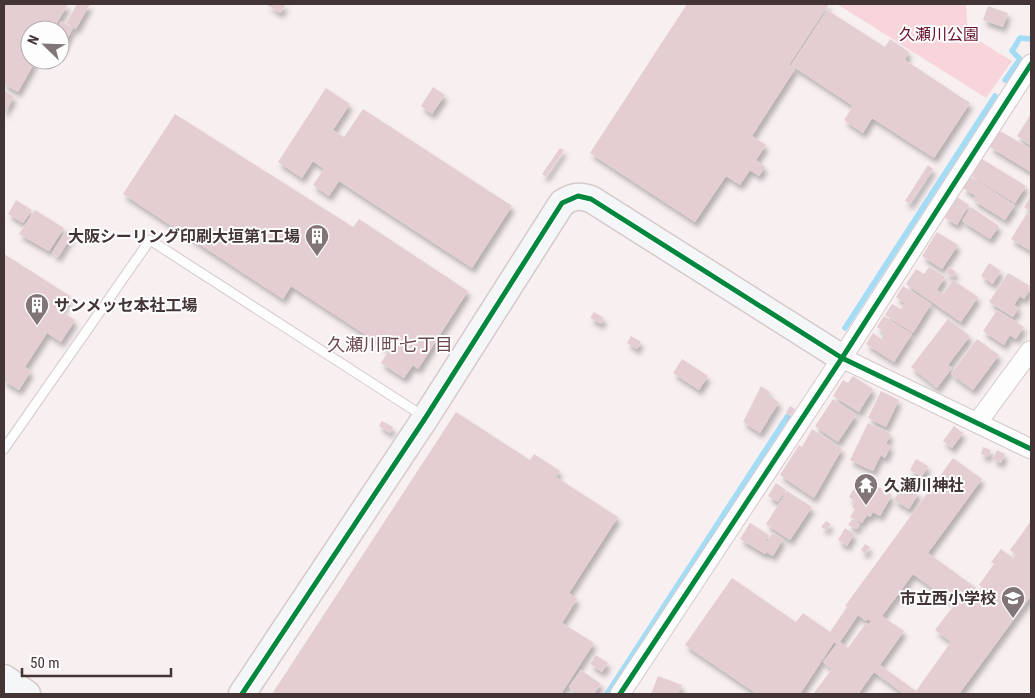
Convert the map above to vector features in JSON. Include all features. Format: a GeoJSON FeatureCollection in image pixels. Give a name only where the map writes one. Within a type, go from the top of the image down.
{"type":"FeatureCollection","features":[{"type":"Feature","properties":{"kind":"street"},"geometry":{"type":"LineString","coordinates":[[620,694],[842,358],[1031,64]]}},
{"type":"Feature","properties":{"kind":"street"},"geometry":{"type":"LineString","coordinates":[[242,694],[426,417],[562,203],[578,196],[591,199],[842,358],[1031,449]]}},
{"type":"Feature","properties":{"kind":"street"},"geometry":{"type":"LineString","coordinates":[[977,423],[1030,351]]}},
{"type":"Feature","properties":{"kind":"street"},"geometry":{"type":"LineString","coordinates":[[4,678],[27,694]]}},
{"type":"Feature","properties":{"kind":"lane"},"geometry":{"type":"LineString","coordinates":[[4,449],[150,240],[426,417]]}},
{"type":"Feature","properties":{"kind":"green space","name":"久瀬川公園"},"geometry":{"type":"Polygon","coordinates":[[[837,4],[966,4],[968,34],[1012,61],[986,98],[837,4]]]}},
{"type":"Feature","properties":{"kind":"building"},"geometry":{"type":"Polygon","coordinates":[[[4,4],[68,4],[59,20],[20,20],[20,70],[30,70],[18,92],[4,84],[4,4]]]}},
{"type":"Feature","properties":{"kind":"building"},"geometry":{"type":"Polygon","coordinates":[[[77,4],[90,4],[76,29],[70,25],[70,20],[68,20],[77,4]]]}},
{"type":"Feature","properties":{"kind":"building"},"geometry":{"type":"Polygon","coordinates":[[[266,4],[286,4],[280,13],[266,4]]]}},
{"type":"Feature","properties":{"kind":"building"},"geometry":{"type":"Polygon","coordinates":[[[687,4],[829,4],[789,65],[795,69],[752,136],[766,145],[756,160],[765,167],[759,176],[750,170],[740,185],[726,176],[695,222],[590,153],[687,4]]]}},
{"type":"Feature","properties":{"kind":"building"},"geometry":{"type":"Polygon","coordinates":[[[988,6],[1008,13],[1003,27],[983,20],[988,6]]]}},
{"type":"Feature","properties":{"kind":"building"},"geometry":{"type":"Polygon","coordinates":[[[827,10],[885,47],[890,39],[909,52],[905,60],[970,103],[934,158],[872,118],[863,133],[844,120],[853,106],[791,65],[827,10]]]}},
{"type":"Feature","properties":{"kind":"building"},"geometry":{"type":"Polygon","coordinates":[[[433,87],[445,95],[432,114],[421,106],[433,87]]]}},
{"type":"Feature","properties":{"kind":"building","name":"大阪シーリング印刷大垣第1工場"},"geometry":{"type":"Polygon","coordinates":[[[326,88],[350,104],[333,130],[344,137],[363,109],[512,206],[472,268],[339,181],[329,196],[313,185],[324,169],[313,161],[302,178],[278,162],[326,88]]]}},
{"type":"Feature","properties":{"kind":"building"},"geometry":{"type":"Polygon","coordinates":[[[4,90],[14,97],[4,114],[4,90]]]}},
{"type":"Feature","properties":{"kind":"building","name":"大阪シーリング印刷大垣第1工場"},"geometry":{"type":"Polygon","coordinates":[[[175,114],[353,227],[359,219],[468,291],[418,369],[413,365],[404,378],[381,363],[389,350],[291,286],[283,299],[123,194],[175,114]]]}},
{"type":"Feature","properties":{"kind":"building"},"geometry":{"type":"Polygon","coordinates":[[[1031,114],[1031,146],[1017,136],[1031,114]]]}},
{"type":"Feature","properties":{"kind":"building"},"geometry":{"type":"Polygon","coordinates":[[[1000,131],[1031,149],[1031,172],[990,147],[1000,131]]]}},
{"type":"Feature","properties":{"kind":"building"},"geometry":{"type":"Polygon","coordinates":[[[560,148],[564,150],[546,177],[542,174],[560,148]]]}},
{"type":"Feature","properties":{"kind":"building"},"geometry":{"type":"Polygon","coordinates":[[[982,159],[1026,186],[1015,203],[971,176],[982,159]]]}},
{"type":"Feature","properties":{"kind":"building"},"geometry":{"type":"Polygon","coordinates":[[[928,165],[933,169],[910,204],[905,201],[928,165]]]}},
{"type":"Feature","properties":{"kind":"building"},"geometry":{"type":"Polygon","coordinates":[[[971,177],[1015,205],[1005,220],[973,200],[976,196],[963,188],[971,177]]]}},
{"type":"Feature","properties":{"kind":"building"},"geometry":{"type":"Polygon","coordinates":[[[1031,196],[1031,212],[1024,207],[1031,196]]]}},
{"type":"Feature","properties":{"kind":"building"},"geometry":{"type":"Polygon","coordinates":[[[957,197],[969,205],[957,225],[945,218],[957,197]]]}},
{"type":"Feature","properties":{"kind":"building"},"geometry":{"type":"Polygon","coordinates":[[[16,200],[32,210],[23,223],[8,214],[16,200]]]}},
{"type":"Feature","properties":{"kind":"building"},"geometry":{"type":"Polygon","coordinates":[[[971,207],[999,226],[990,239],[962,221],[971,207]]]}},
{"type":"Feature","properties":{"kind":"building"},"geometry":{"type":"Polygon","coordinates":[[[35,210],[64,228],[49,251],[19,234],[35,210]]]}},
{"type":"Feature","properties":{"kind":"building"},"geometry":{"type":"Polygon","coordinates":[[[1027,213],[1031,216],[1031,251],[1011,239],[1027,213]]]}},
{"type":"Feature","properties":{"kind":"building"},"geometry":{"type":"Polygon","coordinates":[[[66,231],[72,235],[58,257],[52,253],[66,231]]]}},
{"type":"Feature","properties":{"kind":"building"},"geometry":{"type":"Polygon","coordinates":[[[937,232],[958,245],[942,269],[922,256],[937,232]]]}},
{"type":"Feature","properties":{"kind":"building","name":"サンメッセ本社工場"},"geometry":{"type":"Polygon","coordinates":[[[4,254],[70,296],[61,311],[75,320],[61,342],[47,333],[25,367],[31,371],[19,390],[4,381],[4,254]]]}},
{"type":"Feature","properties":{"kind":"building"},"geometry":{"type":"Polygon","coordinates":[[[989,263],[1001,271],[993,284],[981,276],[989,263]]]}},
{"type":"Feature","properties":{"kind":"building"},"geometry":{"type":"Polygon","coordinates":[[[929,267],[945,277],[937,290],[943,294],[953,280],[978,297],[961,322],[906,284],[916,269],[924,274],[929,267]]]}},
{"type":"Feature","properties":{"kind":"building"},"geometry":{"type":"Polygon","coordinates":[[[949,267],[956,272],[953,277],[945,272],[949,267]]]}},
{"type":"Feature","properties":{"kind":"building"},"geometry":{"type":"Polygon","coordinates":[[[1008,273],[1030,286],[1028,288],[1030,290],[1024,299],[1020,296],[1014,305],[1019,308],[1013,317],[989,302],[1008,273]]]}},
{"type":"Feature","properties":{"kind":"building"},"geometry":{"type":"Polygon","coordinates":[[[903,286],[931,304],[913,333],[885,315],[892,304],[901,309],[905,303],[896,297],[903,286]]]}},
{"type":"Feature","properties":{"kind":"building"},"geometry":{"type":"Polygon","coordinates":[[[997,310],[1024,327],[1016,339],[1010,335],[1004,345],[983,331],[997,310]]]}},
{"type":"Feature","properties":{"kind":"building"},"geometry":{"type":"Polygon","coordinates":[[[594,312],[604,318],[601,324],[590,318],[594,312]]]}},
{"type":"Feature","properties":{"kind":"building"},"geometry":{"type":"Polygon","coordinates":[[[884,316],[912,334],[894,362],[866,344],[873,333],[881,339],[885,333],[877,327],[884,316]]]}},
{"type":"Feature","properties":{"kind":"building"},"geometry":{"type":"Polygon","coordinates":[[[948,319],[970,336],[948,365],[952,368],[937,388],[911,367],[948,319]]]}},
{"type":"Feature","properties":{"kind":"building"},"geometry":{"type":"Polygon","coordinates":[[[631,336],[641,342],[637,349],[627,343],[631,336]]]}},
{"type":"Feature","properties":{"kind":"building"},"geometry":{"type":"Polygon","coordinates":[[[977,339],[999,355],[973,390],[951,374],[977,339]]]}},
{"type":"Feature","properties":{"kind":"building"},"geometry":{"type":"Polygon","coordinates":[[[682,359],[708,376],[699,390],[673,373],[682,359]]]}},
{"type":"Feature","properties":{"kind":"building"},"geometry":{"type":"Polygon","coordinates":[[[853,376],[873,389],[859,412],[833,396],[843,380],[848,383],[853,376]]]}},
{"type":"Feature","properties":{"kind":"building"},"geometry":{"type":"Polygon","coordinates":[[[761,386],[770,392],[768,395],[779,402],[760,433],[743,422],[761,386]]]}},
{"type":"Feature","properties":{"kind":"building"},"geometry":{"type":"Polygon","coordinates":[[[881,391],[899,400],[886,427],[868,418],[881,391]]]}},
{"type":"Feature","properties":{"kind":"building"},"geometry":{"type":"Polygon","coordinates":[[[833,399],[856,415],[838,442],[815,426],[833,399]]]}},
{"type":"Feature","properties":{"kind":"building"},"geometry":{"type":"Polygon","coordinates":[[[790,406],[795,409],[790,416],[786,413],[790,406]]]}},
{"type":"Feature","properties":{"kind":"building"},"geometry":{"type":"Polygon","coordinates":[[[456,412],[530,460],[534,454],[560,471],[556,477],[618,517],[569,593],[577,599],[562,623],[594,643],[561,694],[272,694],[456,412]]]}},
{"type":"Feature","properties":{"kind":"building"},"geometry":{"type":"Polygon","coordinates":[[[382,421],[393,427],[390,433],[379,426],[382,421]]]}},
{"type":"Feature","properties":{"kind":"building"},"geometry":{"type":"Polygon","coordinates":[[[868,423],[891,434],[886,444],[891,446],[885,458],[881,455],[873,471],[850,460],[868,423]]]}},
{"type":"Feature","properties":{"kind":"building"},"geometry":{"type":"Polygon","coordinates":[[[954,426],[963,433],[952,448],[943,441],[954,426]]]}},
{"type":"Feature","properties":{"kind":"building"},"geometry":{"type":"Polygon","coordinates":[[[812,429],[842,449],[814,498],[780,475],[799,445],[802,447],[812,429]]]}},
{"type":"Feature","properties":{"kind":"building"},"geometry":{"type":"Polygon","coordinates":[[[983,447],[991,450],[988,457],[981,454],[983,447]]]}},
{"type":"Feature","properties":{"kind":"building"},"geometry":{"type":"Polygon","coordinates":[[[997,450],[1005,454],[1001,463],[993,459],[997,450]]]}},
{"type":"Feature","properties":{"kind":"building"},"geometry":{"type":"Polygon","coordinates":[[[953,458],[982,479],[928,553],[986,595],[988,592],[979,585],[994,564],[991,562],[1001,549],[1013,558],[1018,552],[1015,554],[1010,550],[1031,521],[1031,596],[959,694],[904,694],[874,672],[858,694],[813,694],[832,669],[823,662],[837,644],[834,642],[800,694],[757,694],[685,645],[732,578],[796,622],[803,613],[830,632],[847,607],[845,606],[953,458]],[[913,574],[882,616],[904,631],[880,665],[916,691],[951,642],[935,630],[955,604],[913,574]],[[858,615],[840,642],[848,648],[866,623],[869,625],[871,621],[868,619],[866,621],[858,615]]]}},
{"type":"Feature","properties":{"kind":"building"},"geometry":{"type":"Polygon","coordinates":[[[916,459],[928,466],[922,477],[910,470],[916,459]]]}},
{"type":"Feature","properties":{"kind":"building"},"geometry":{"type":"Polygon","coordinates":[[[861,477],[892,495],[880,516],[873,512],[870,517],[867,515],[862,523],[850,517],[855,509],[852,507],[855,501],[849,497],[861,477]]]}},
{"type":"Feature","properties":{"kind":"building"},"geometry":{"type":"Polygon","coordinates":[[[776,483],[786,490],[778,502],[768,496],[776,483]]]}},
{"type":"Feature","properties":{"kind":"building"},"geometry":{"type":"Polygon","coordinates":[[[903,484],[919,493],[909,509],[894,500],[903,484]]]}},
{"type":"Feature","properties":{"kind":"building"},"geometry":{"type":"Polygon","coordinates":[[[787,491],[812,507],[790,540],[766,524],[787,491]]]}},
{"type":"Feature","properties":{"kind":"building"},"geometry":{"type":"Polygon","coordinates":[[[852,519],[860,524],[857,529],[848,525],[852,519]]]}},
{"type":"Feature","properties":{"kind":"building"},"geometry":{"type":"Polygon","coordinates":[[[826,521],[831,524],[826,530],[821,527],[826,521]]]}},
{"type":"Feature","properties":{"kind":"building"},"geometry":{"type":"Polygon","coordinates":[[[750,523],[769,535],[765,541],[767,542],[772,533],[783,539],[773,556],[766,552],[765,554],[740,539],[750,523]]]}},
{"type":"Feature","properties":{"kind":"building"},"geometry":{"type":"Polygon","coordinates":[[[845,528],[854,534],[847,546],[838,540],[845,528]]]}},
{"type":"Feature","properties":{"kind":"building"},"geometry":{"type":"Polygon","coordinates":[[[865,544],[870,547],[865,554],[861,550],[865,544]]]}},
{"type":"Feature","properties":{"kind":"building"},"geometry":{"type":"Polygon","coordinates":[[[596,655],[608,663],[602,672],[590,664],[596,655]]]}},
{"type":"Feature","properties":{"kind":"building"},"geometry":{"type":"Polygon","coordinates":[[[581,670],[601,684],[594,694],[579,694],[569,687],[581,670]]]}},
{"type":"Feature","properties":{"kind":"building"},"geometry":{"type":"Polygon","coordinates":[[[658,676],[682,685],[678,694],[651,694],[658,676]]]}},
{"type":"Feature","properties":{"kind":"waterway"},"geometry":{"type":"LineString","coordinates":[[1005,80],[1020,59],[1012,51],[1020,38],[1031,39]]}},
{"type":"Feature","properties":{"kind":"waterway"},"geometry":{"type":"LineString","coordinates":[[845,328],[995,96]]}},
{"type":"Feature","properties":{"kind":"waterway"},"geometry":{"type":"LineString","coordinates":[[607,694],[787,417]]}},
{"type":"Feature","properties":{"kind":"cycle path"},"geometry":{"type":"LineString","coordinates":[[620,694],[842,358],[1031,64]]}},
{"type":"Feature","properties":{"kind":"cycle path"},"geometry":{"type":"LineString","coordinates":[[242,694],[426,417],[562,203],[578,196],[591,199],[842,358],[1031,449]]}},
{"type":"Feature","properties":{"kind":"place","name":"大阪シーリング印刷大垣第1工場"},"geometry":{"type":"Point","coordinates":[317,257]}},
{"type":"Feature","properties":{"kind":"place","name":"サンメッセ本社工場"},"geometry":{"type":"Point","coordinates":[37,326]}},
{"type":"Feature","properties":{"kind":"place","name":"久瀬川神社"},"geometry":{"type":"Point","coordinates":[866,506]}},
{"type":"Feature","properties":{"kind":"place","name":"市立西小学校"},"geometry":{"type":"Point","coordinates":[1013,619]}},
{"type":"Feature","properties":{"kind":"district","name":"久瀬川町七丁目"},"geometry":{"type":"Point","coordinates":[390,344]}}]}
